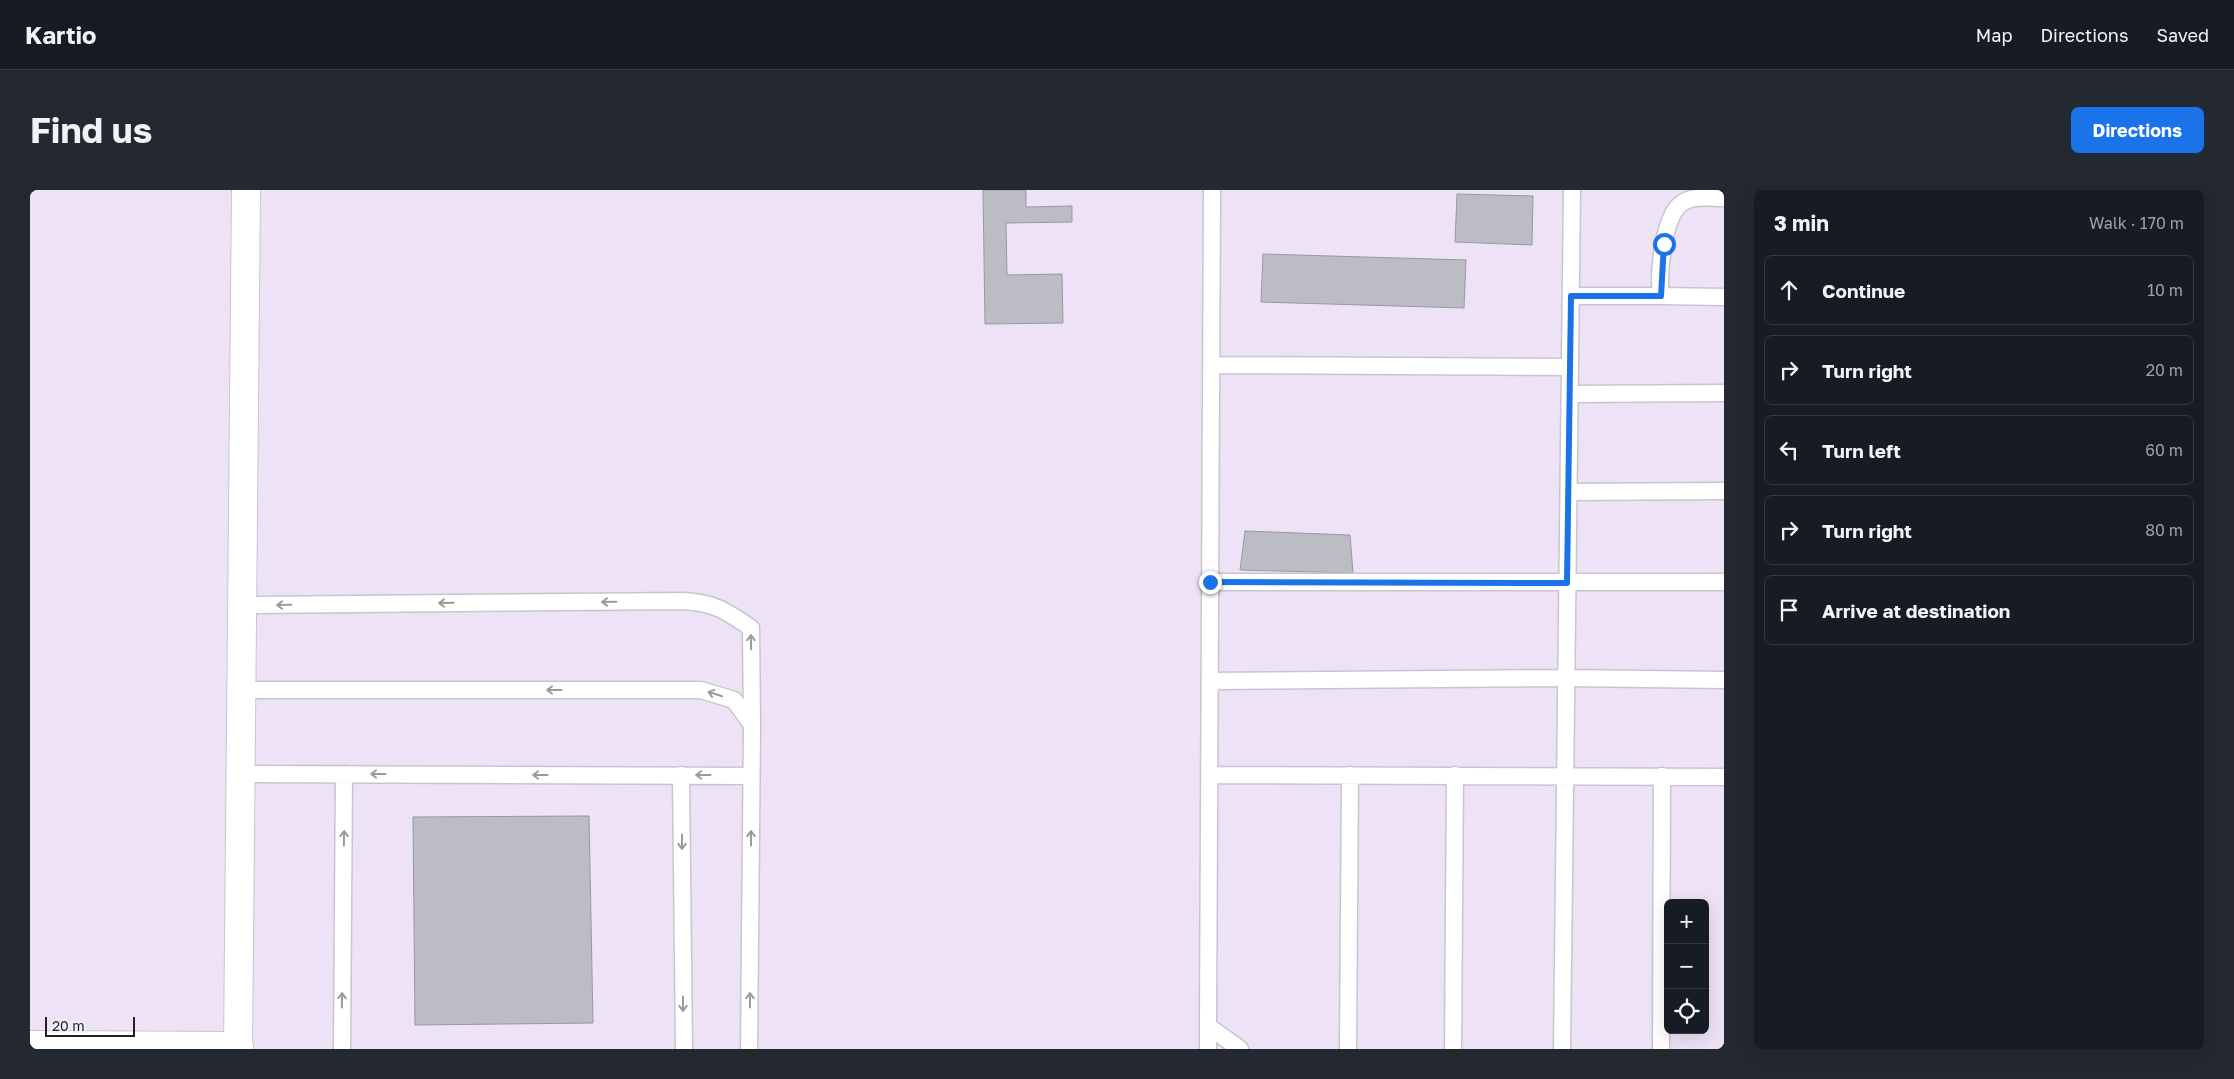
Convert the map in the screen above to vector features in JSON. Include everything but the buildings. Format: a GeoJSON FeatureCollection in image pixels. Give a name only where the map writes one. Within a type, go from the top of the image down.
{"type":"FeatureCollection","features":[{"type":"Feature","properties":{"kind":"street"},"geometry":{"type":"LineString","coordinates":[[30,1045],[238,1047],[246,190]]}},
{"type":"Feature","properties":{"kind":"lane"},"geometry":{"type":"LineString","coordinates":[[1208,1049],[1212,190]]}},
{"type":"Feature","properties":{"kind":"lane"},"geometry":{"type":"LineString","coordinates":[[1562,1049],[1572,190]]}},
{"type":"Feature","properties":{"kind":"lane"},"geometry":{"type":"LineString","coordinates":[[1661,296],[1664,244],[1670,216],[1682,203],[1696,198],[1724,198]]}},
{"type":"Feature","properties":{"kind":"lane"},"geometry":{"type":"LineString","coordinates":[[1571,296],[1724,297]]}},
{"type":"Feature","properties":{"kind":"lane"},"geometry":{"type":"LineString","coordinates":[[1212,365],[1570,367]]}},
{"type":"Feature","properties":{"kind":"lane"},"geometry":{"type":"LineString","coordinates":[[1570,394],[1724,393]]}},
{"type":"Feature","properties":{"kind":"lane"},"geometry":{"type":"LineString","coordinates":[[1569,492],[1724,491]]}},
{"type":"Feature","properties":{"kind":"lane"},"geometry":{"type":"LineString","coordinates":[[1210,582],[1724,582]]}},
{"type":"Feature","properties":{"kind":"lane"},"geometry":{"type":"LineString","coordinates":[[242,605],[684,601],[707,603],[727,611],[751,628],[750,1049]]}},
{"type":"Feature","properties":{"kind":"lane"},"geometry":{"type":"LineString","coordinates":[[1210,681],[1566,678],[1724,680]]}},
{"type":"Feature","properties":{"kind":"lane"},"geometry":{"type":"LineString","coordinates":[[242,690],[702,690],[734,700],[752,725]]}},
{"type":"Feature","properties":{"kind":"lane"},"geometry":{"type":"LineString","coordinates":[[241,774],[751,776]]}},
{"type":"Feature","properties":{"kind":"lane"},"geometry":{"type":"LineString","coordinates":[[342,1049],[344,774]]}},
{"type":"Feature","properties":{"kind":"lane"},"geometry":{"type":"LineString","coordinates":[[682,775],[684,1049]]}},
{"type":"Feature","properties":{"kind":"lane"},"geometry":{"type":"LineString","coordinates":[[1209,775],[1724,777]]}},
{"type":"Feature","properties":{"kind":"lane"},"geometry":{"type":"LineString","coordinates":[[1348,1049],[1350,775]]}},
{"type":"Feature","properties":{"kind":"lane"},"geometry":{"type":"LineString","coordinates":[[1453,1049],[1456,775]]}},
{"type":"Feature","properties":{"kind":"lane"},"geometry":{"type":"LineString","coordinates":[[1661,1049],[1662,776]]}},
{"type":"Feature","properties":{"kind":"lane"},"geometry":{"type":"LineString","coordinates":[[1208,1026],[1240,1049]]}},
{"type":"Feature","properties":{"kind":"shaded area"},"geometry":{"type":"Polygon","coordinates":[[[30,190],[1724,190],[1724,1049],[30,1049],[30,190]]]}},
{"type":"Feature","properties":{"kind":"route"},"geometry":{"type":"LineString","coordinates":[[1210,582],[1567,583],[1571,296],[1661,296],[1664,244]]}}]}
